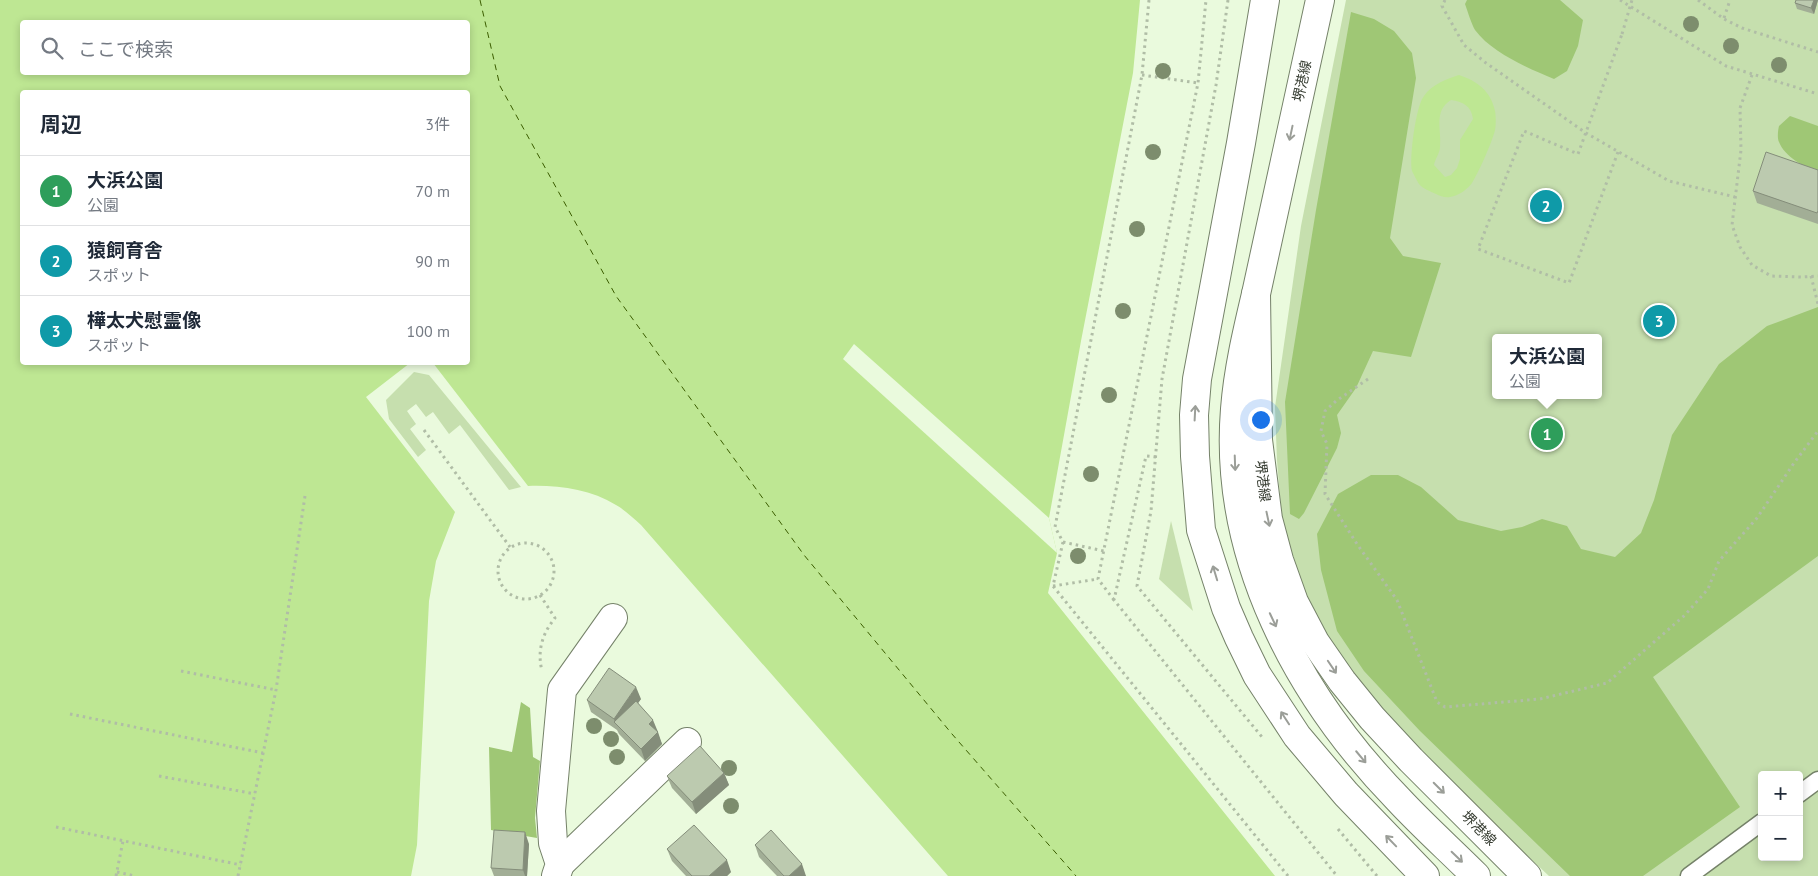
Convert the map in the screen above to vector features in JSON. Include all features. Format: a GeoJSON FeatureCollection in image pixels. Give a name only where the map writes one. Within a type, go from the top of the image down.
{"type":"FeatureCollection","features":[{"type":"Feature","properties":{"kind":"main road"},"geometry":{"type":"LineString","coordinates":[[1265,0],[1242,143],[1197,379],[1194,415],[1194,456],[1201,530],[1226,608],[1257,675],[1297,736],[1346,794],[1425,876]]}},
{"type":"Feature","properties":{"kind":"main road","name":"堺港線"},"geometry":{"type":"LineString","coordinates":[[1320,0],[1256,294],[1258,440],[1268,519],[1279,560],[1294,602],[1315,642],[1342,681],[1372,718],[1411,760],[1527,876]]}},
{"type":"Feature","properties":{"kind":"main road"},"geometry":{"type":"LineString","coordinates":[[1256,294],[1242,358],[1235,410],[1235,468],[1240,507],[1254,568],[1271,615],[1291,658],[1322,706],[1357,753],[1397,798],[1476,876]]}},
{"type":"Feature","properties":{"kind":"main road"},"geometry":{"type":"LineString","coordinates":[[558,870],[553,843],[551,811],[562,690],[613,618]]}},
{"type":"Feature","properties":{"kind":"main road"},"geometry":{"type":"LineString","coordinates":[[558,870],[687,742]]}},
{"type":"Feature","properties":{"kind":"lane"},"geometry":{"type":"LineString","coordinates":[[1803,791],[1818,780]]}},
{"type":"Feature","properties":{"kind":"lane"},"geometry":{"type":"LineString","coordinates":[[1688,876],[1758,825]]}},
{"type":"Feature","properties":{"kind":"path"},"geometry":{"type":"LineString","coordinates":[[1053,586],[1064,542],[1055,527],[1142,74],[1149,0]]}},
{"type":"Feature","properties":{"kind":"path"},"geometry":{"type":"LineString","coordinates":[[1206,0],[1198,83],[1098,579],[1337,876]]}},
{"type":"Feature","properties":{"kind":"path"},"geometry":{"type":"LineString","coordinates":[[1445,0],[1442,6],[1464,45],[1486,63],[1586,133],[1669,181],[1735,198]]}},
{"type":"Feature","properties":{"kind":"path"},"geometry":{"type":"LineString","coordinates":[[1620,0],[1726,66],[1818,94]]}},
{"type":"Feature","properties":{"kind":"path"},"geometry":{"type":"LineString","coordinates":[[1618,152],[1569,283],[1478,249],[1524,131],[1578,154],[1622,34],[1632,0]]}},
{"type":"Feature","properties":{"kind":"path"},"geometry":{"type":"LineString","coordinates":[[1698,0],[1724,19],[1742,28],[1818,52]]}},
{"type":"Feature","properties":{"kind":"path"},"geometry":{"type":"LineString","coordinates":[[1724,19],[1730,0]]}},
{"type":"Feature","properties":{"kind":"path"},"geometry":{"type":"LineString","coordinates":[[1142,74],[1198,83]]}},
{"type":"Feature","properties":{"kind":"path"},"geometry":{"type":"LineString","coordinates":[[1752,74],[1740,108],[1741,150],[1732,225],[1740,247],[1752,265],[1771,276],[1818,276]]}},
{"type":"Feature","properties":{"kind":"path"},"geometry":{"type":"LineString","coordinates":[[1811,276],[1818,304]]}},
{"type":"Feature","properties":{"kind":"path"},"geometry":{"type":"LineString","coordinates":[[1368,379],[1325,411],[1321,431],[1326,444],[1325,494],[1357,544],[1397,600],[1437,702],[1445,707],[1540,699],[1607,683],[1686,615],[1708,589],[1719,562],[1757,518],[1818,431]]}},
{"type":"Feature","properties":{"kind":"path"},"geometry":{"type":"LineString","coordinates":[[424,430],[510,547]]}},
{"type":"Feature","properties":{"kind":"path"},"geometry":{"type":"LineString","coordinates":[[1114,600],[1146,456],[1156,457]]}},
{"type":"Feature","properties":{"kind":"path"},"geometry":{"type":"LineString","coordinates":[[238,876],[276,690],[305,496]]}},
{"type":"Feature","properties":{"kind":"path"},"geometry":{"type":"LineString","coordinates":[[528,542],[544,549],[550,556],[554,564],[552,582],[548,590],[540,595],[532,599],[515,597],[502,586],[498,578],[497,569],[499,560],[510,547],[518,543],[528,542]]}},
{"type":"Feature","properties":{"kind":"path"},"geometry":{"type":"LineString","coordinates":[[1064,542],[1104,551]]}},
{"type":"Feature","properties":{"kind":"path"},"geometry":{"type":"LineString","coordinates":[[1053,586],[1098,579]]}},
{"type":"Feature","properties":{"kind":"path"},"geometry":{"type":"LineString","coordinates":[[1053,586],[1288,876]]}},
{"type":"Feature","properties":{"kind":"path"},"geometry":{"type":"LineString","coordinates":[[540,595],[556,618],[549,626],[541,645],[542,675]]}},
{"type":"Feature","properties":{"kind":"path"},"geometry":{"type":"LineString","coordinates":[[181,671],[276,690]]}},
{"type":"Feature","properties":{"kind":"path"},"geometry":{"type":"LineString","coordinates":[[70,714],[263,753]]}},
{"type":"Feature","properties":{"kind":"path"},"geometry":{"type":"LineString","coordinates":[[159,776],[255,794]]}},
{"type":"Feature","properties":{"kind":"path"},"geometry":{"type":"LineString","coordinates":[[56,827],[240,865]]}},
{"type":"Feature","properties":{"kind":"path"},"geometry":{"type":"LineString","coordinates":[[123,841],[117,874],[135,876]]}},
{"type":"Feature","properties":{"kind":"shaded area"},"geometry":{"type":"Polygon","coordinates":[[[0,0],[1140,0],[1133,73],[1049,518],[1057,553],[1048,593],[1275,876],[948,876],[641,525],[619,507],[596,495],[562,487],[528,486],[435,365],[470,365],[470,90],[20,90],[20,365],[407,365],[366,397],[455,512],[436,561],[429,601],[417,845],[411,876],[0,876],[0,0]]]}},
{"type":"Feature","properties":{"kind":"shaded area"},"geometry":{"type":"Polygon","coordinates":[[[1346,0],[1818,0],[1818,876],[1549,876],[1497,827],[1404,733],[1356,680],[1333,646],[1305,599],[1283,531],[1275,407],[1301,226],[1346,0]]]}},
{"type":"Feature","properties":{"kind":"shaded area"},"geometry":{"type":"Polygon","coordinates":[[[1467,0],[1560,0],[1583,20],[1578,46],[1567,71],[1554,79],[1511,59],[1491,46],[1475,30],[1465,4],[1467,0]]]}},
{"type":"Feature","properties":{"kind":"shaded area"},"geometry":{"type":"Polygon","coordinates":[[[1351,12],[1374,19],[1394,31],[1412,53],[1416,78],[1390,238],[1403,256],[1441,263],[1411,357],[1373,351],[1356,388],[1337,415],[1341,433],[1337,448],[1304,513],[1299,519],[1290,514],[1285,402],[1351,12]]]}},
{"type":"Feature","properties":{"kind":"shaded area"},"geometry":{"type":"Polygon","coordinates":[[[1459,75],[1472,80],[1487,92],[1495,111],[1496,126],[1494,135],[1472,183],[1459,194],[1446,197],[1427,190],[1419,184],[1412,171],[1411,155],[1418,110],[1424,96],[1440,82],[1459,75]],[[1451,100],[1445,104],[1440,115],[1440,149],[1434,165],[1445,177],[1451,175],[1457,168],[1460,159],[1460,140],[1473,119],[1469,108],[1463,103],[1451,100]]]}},
{"type":"Feature","properties":{"kind":"shaded area"},"geometry":{"type":"Polygon","coordinates":[[[1790,116],[1818,126],[1818,172],[1790,157],[1779,142],[1779,126],[1790,116]]]}},
{"type":"Feature","properties":{"kind":"shaded area"},"geometry":{"type":"Polygon","coordinates":[[[1818,307],[1818,556],[1653,677],[1740,807],[1643,876],[1570,876],[1420,731],[1364,671],[1337,631],[1321,570],[1317,534],[1338,494],[1371,475],[1398,475],[1421,487],[1458,520],[1501,531],[1522,527],[1542,519],[1567,526],[1581,549],[1615,557],[1641,533],[1654,500],[1672,435],[1719,364],[1767,326],[1818,307]]]}},
{"type":"Feature","properties":{"kind":"shaded area"},"geometry":{"type":"Polygon","coordinates":[[[414,372],[429,375],[521,487],[509,490],[460,425],[449,434],[433,412],[426,417],[416,404],[407,411],[416,424],[410,429],[426,450],[418,457],[389,419],[386,400],[414,372]]]}},
{"type":"Feature","properties":{"kind":"shaded area"},"geometry":{"type":"Polygon","coordinates":[[[1171,521],[1193,611],[1159,579],[1171,521]]]}},
{"type":"Feature","properties":{"kind":"shaded area"},"geometry":{"type":"Polygon","coordinates":[[[521,702],[530,708],[533,757],[540,761],[535,818],[537,838],[491,830],[489,747],[512,752],[521,702]]]}},
{"type":"Feature","properties":{"kind":"pier"},"geometry":{"type":"Polygon","coordinates":[[[854,344],[1049,518],[1057,553],[843,359],[854,344]]]}},
{"type":"Feature","properties":{"kind":"building"},"geometry":{"type":"Polygon","coordinates":[[[1796,0],[1814,0],[1811,8],[1795,3],[1796,0]]]}},
{"type":"Feature","properties":{"kind":"building"},"geometry":{"type":"Polygon","coordinates":[[[1766,152],[1818,170],[1817,213],[1753,191],[1766,152]]]}},
{"type":"Feature","properties":{"kind":"building"},"geometry":{"type":"Polygon","coordinates":[[[609,668],[636,687],[614,719],[587,700],[609,668]]]}},
{"type":"Feature","properties":{"kind":"building"},"geometry":{"type":"Polygon","coordinates":[[[636,701],[653,720],[649,724],[658,732],[641,749],[614,722],[636,701]]]}},
{"type":"Feature","properties":{"kind":"building"},"geometry":{"type":"Polygon","coordinates":[[[700,746],[724,773],[692,802],[667,776],[700,746]]]}},
{"type":"Feature","properties":{"kind":"building"},"geometry":{"type":"Polygon","coordinates":[[[694,825],[727,860],[709,876],[692,876],[667,849],[694,825]]]}},
{"type":"Feature","properties":{"kind":"building"},"geometry":{"type":"Polygon","coordinates":[[[494,830],[525,832],[523,870],[491,868],[494,830]]]}},
{"type":"Feature","properties":{"kind":"building"},"geometry":{"type":"Polygon","coordinates":[[[771,830],[802,864],[789,876],[784,876],[755,845],[771,830]]]}},
{"type":"Feature","properties":{"kind":"ferry route"},"geometry":{"type":"LineString","coordinates":[[480,0],[500,86],[616,296],[804,555],[952,734],[1076,876]]}},
{"type":"Feature","properties":{"kind":"place","name":"猿飼育舎"},"geometry":{"type":"Point","coordinates":[1546,206]}},
{"type":"Feature","properties":{"kind":"place","name":"樺太犬慰霊像"},"geometry":{"type":"Point","coordinates":[1659,321]}},
{"type":"Feature","properties":{"kind":"place","name":"大浜公園"},"geometry":{"type":"Point","coordinates":[1547,434]}}]}
